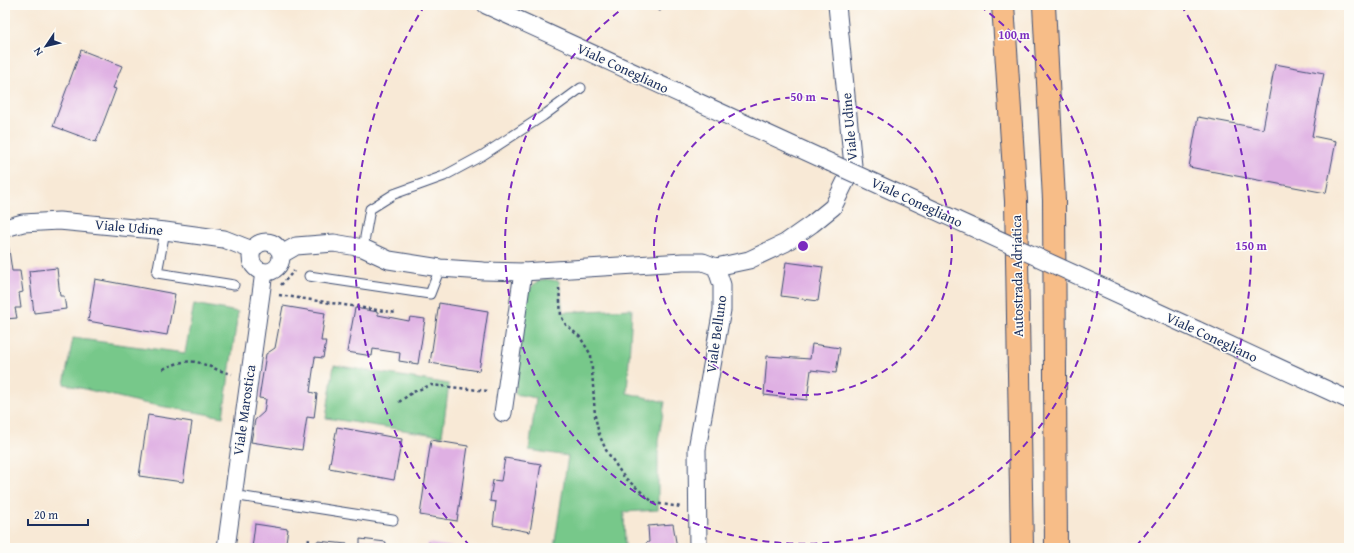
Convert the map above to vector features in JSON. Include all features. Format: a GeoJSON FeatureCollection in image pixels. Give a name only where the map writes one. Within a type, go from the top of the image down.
{"type":"FeatureCollection","features":[{"type":"Feature","properties":{"kind":"highway","name":"Autostrada Adriatica"},"geometry":{"type":"LineString","coordinates":[[1003,5],[1016,201],[1022,548]]}},
{"type":"Feature","properties":{"kind":"highway"},"geometry":{"type":"LineString","coordinates":[[1044,5],[1054,200],[1056,548]]}},
{"type":"Feature","properties":{"kind":"street","name":"Viale Conegliano"},"geometry":{"type":"LineString","coordinates":[[486,5],[1349,400]]}},
{"type":"Feature","properties":{"kind":"street","name":"Viale Udine"},"geometry":{"type":"LineString","coordinates":[[716,267],[749,260],[785,243],[812,224],[833,207],[853,166],[837,5]]}},
{"type":"Feature","properties":{"kind":"street","name":"Viale Udine"},"geometry":{"type":"LineString","coordinates":[[5,228],[23,223],[59,221],[165,231],[224,239],[252,250]]}},
{"type":"Feature","properties":{"kind":"street"},"geometry":{"type":"LineString","coordinates":[[268,241],[277,245],[282,254],[281,263],[274,270],[264,272],[256,268],[251,260],[252,250],[259,243],[268,241]]}},
{"type":"Feature","properties":{"kind":"street"},"geometry":{"type":"LineString","coordinates":[[282,254],[296,246],[334,243],[363,248],[389,260],[440,268],[523,272],[683,262],[703,262],[716,267]]}},
{"type":"Feature","properties":{"kind":"street","name":"Viale Belluno"},"geometry":{"type":"LineString","coordinates":[[698,548],[697,449],[722,310],[722,285],[716,267]]}},
{"type":"Feature","properties":{"kind":"street","name":"Viale Marostica"},"geometry":{"type":"LineString","coordinates":[[226,548],[232,495],[264,272]]}},
{"type":"Feature","properties":{"kind":"street"},"geometry":{"type":"LineString","coordinates":[[503,413],[523,272]]}},
{"type":"Feature","properties":{"kind":"lane"},"geometry":{"type":"LineString","coordinates":[[363,248],[370,209],[394,194],[444,176],[483,155],[543,116],[581,88]]}},
{"type":"Feature","properties":{"kind":"lane"},"geometry":{"type":"LineString","coordinates":[[165,231],[157,273],[234,285]]}},
{"type":"Feature","properties":{"kind":"lane"},"geometry":{"type":"LineString","coordinates":[[309,276],[430,294],[440,268]]}},
{"type":"Feature","properties":{"kind":"lane"},"geometry":{"type":"LineString","coordinates":[[232,495],[393,520]]}},
{"type":"Feature","properties":{"kind":"path"},"geometry":{"type":"LineString","coordinates":[[659,11],[663,5]]}},
{"type":"Feature","properties":{"kind":"path"},"geometry":{"type":"LineString","coordinates":[[557,270],[561,316],[566,325],[580,337],[591,355],[595,416],[599,434],[606,450],[624,477],[654,504],[698,509]]}},
{"type":"Feature","properties":{"kind":"path"},"geometry":{"type":"LineString","coordinates":[[276,294],[397,313]]}},
{"type":"Feature","properties":{"kind":"path"},"geometry":{"type":"LineString","coordinates":[[163,369],[187,360],[200,362],[214,370],[248,379]]}},
{"type":"Feature","properties":{"kind":"path"},"geometry":{"type":"LineString","coordinates":[[399,402],[412,392],[431,384],[506,393]]}},
{"type":"Feature","properties":{"kind":"path"},"geometry":{"type":"LineString","coordinates":[[308,548],[309,538]]}},
{"type":"Feature","properties":{"kind":"green space"},"geometry":{"type":"Polygon","coordinates":[[[545,279],[559,281],[563,312],[632,309],[627,393],[665,402],[658,441],[658,510],[624,512],[625,548],[554,548],[568,456],[529,450],[536,398],[515,394],[527,292],[535,283],[545,279]]]}},
{"type":"Feature","properties":{"kind":"green space"},"geometry":{"type":"Polygon","coordinates":[[[194,304],[238,312],[223,417],[143,403],[64,384],[73,338],[185,353],[194,304]]]}},
{"type":"Feature","properties":{"kind":"green space"},"geometry":{"type":"Polygon","coordinates":[[[334,365],[449,384],[442,436],[326,418],[334,365]]]}},
{"type":"Feature","properties":{"kind":"building"},"geometry":{"type":"Polygon","coordinates":[[[81,50],[122,66],[113,88],[116,89],[96,142],[53,126],[81,50]]]}},
{"type":"Feature","properties":{"kind":"building"},"geometry":{"type":"Polygon","coordinates":[[[1275,64],[1324,73],[1312,136],[1336,141],[1326,193],[1189,167],[1198,117],[1263,129],[1275,64]]]}},
{"type":"Feature","properties":{"kind":"building"},"geometry":{"type":"Polygon","coordinates":[[[8,243],[12,271],[20,271],[23,292],[19,293],[21,308],[15,308],[17,318],[5,319],[5,244],[8,243]]]}},
{"type":"Feature","properties":{"kind":"building"},"geometry":{"type":"Polygon","coordinates":[[[786,262],[823,267],[818,301],[781,296],[786,262]]]}},
{"type":"Feature","properties":{"kind":"building"},"geometry":{"type":"Polygon","coordinates":[[[57,268],[60,296],[64,296],[66,309],[34,313],[29,271],[57,268]]]}},
{"type":"Feature","properties":{"kind":"building"},"geometry":{"type":"Polygon","coordinates":[[[95,279],[175,294],[167,335],[88,321],[95,279]]]}},
{"type":"Feature","properties":{"kind":"building"},"geometry":{"type":"Polygon","coordinates":[[[439,303],[488,311],[479,371],[430,363],[439,303]]]}},
{"type":"Feature","properties":{"kind":"building"},"geometry":{"type":"Polygon","coordinates":[[[283,306],[325,313],[321,341],[326,341],[323,358],[315,357],[310,392],[317,394],[314,418],[307,417],[302,450],[251,442],[255,420],[264,412],[266,399],[259,398],[266,354],[275,348],[283,306]]]}},
{"type":"Feature","properties":{"kind":"building"},"geometry":{"type":"Polygon","coordinates":[[[355,308],[378,312],[378,315],[409,321],[410,317],[425,319],[418,364],[399,361],[400,353],[373,349],[372,356],[347,352],[355,308]]]}},
{"type":"Feature","properties":{"kind":"building"},"geometry":{"type":"Polygon","coordinates":[[[812,344],[840,348],[836,373],[811,370],[807,400],[764,395],[767,356],[810,359],[812,344]]]}},
{"type":"Feature","properties":{"kind":"building"},"geometry":{"type":"Polygon","coordinates":[[[148,415],[192,422],[183,482],[139,476],[148,415]]]}},
{"type":"Feature","properties":{"kind":"building"},"geometry":{"type":"Polygon","coordinates":[[[337,427],[402,439],[394,480],[329,468],[337,427]]]}},
{"type":"Feature","properties":{"kind":"building"},"geometry":{"type":"Polygon","coordinates":[[[431,440],[468,446],[457,521],[420,515],[431,440]]]}},
{"type":"Feature","properties":{"kind":"building"},"geometry":{"type":"Polygon","coordinates":[[[505,458],[541,464],[530,532],[493,525],[496,502],[490,501],[493,480],[501,481],[505,458]]]}},
{"type":"Feature","properties":{"kind":"building"},"geometry":{"type":"Polygon","coordinates":[[[255,524],[288,529],[285,548],[252,548],[255,524]]]}},
{"type":"Feature","properties":{"kind":"building"},"geometry":{"type":"Polygon","coordinates":[[[673,524],[677,548],[645,548],[646,543],[649,542],[648,526],[673,524]]]}},
{"type":"Feature","properties":{"kind":"building"},"geometry":{"type":"Polygon","coordinates":[[[360,539],[386,542],[385,548],[360,548],[360,539]]]}},
{"type":"Feature","properties":{"kind":"building"},"geometry":{"type":"Polygon","coordinates":[[[317,541],[347,544],[346,548],[316,548],[317,541]]]}},
{"type":"Feature","properties":{"kind":"building"},"geometry":{"type":"Polygon","coordinates":[[[428,543],[453,547],[453,548],[427,548],[428,543]]]}}]}
